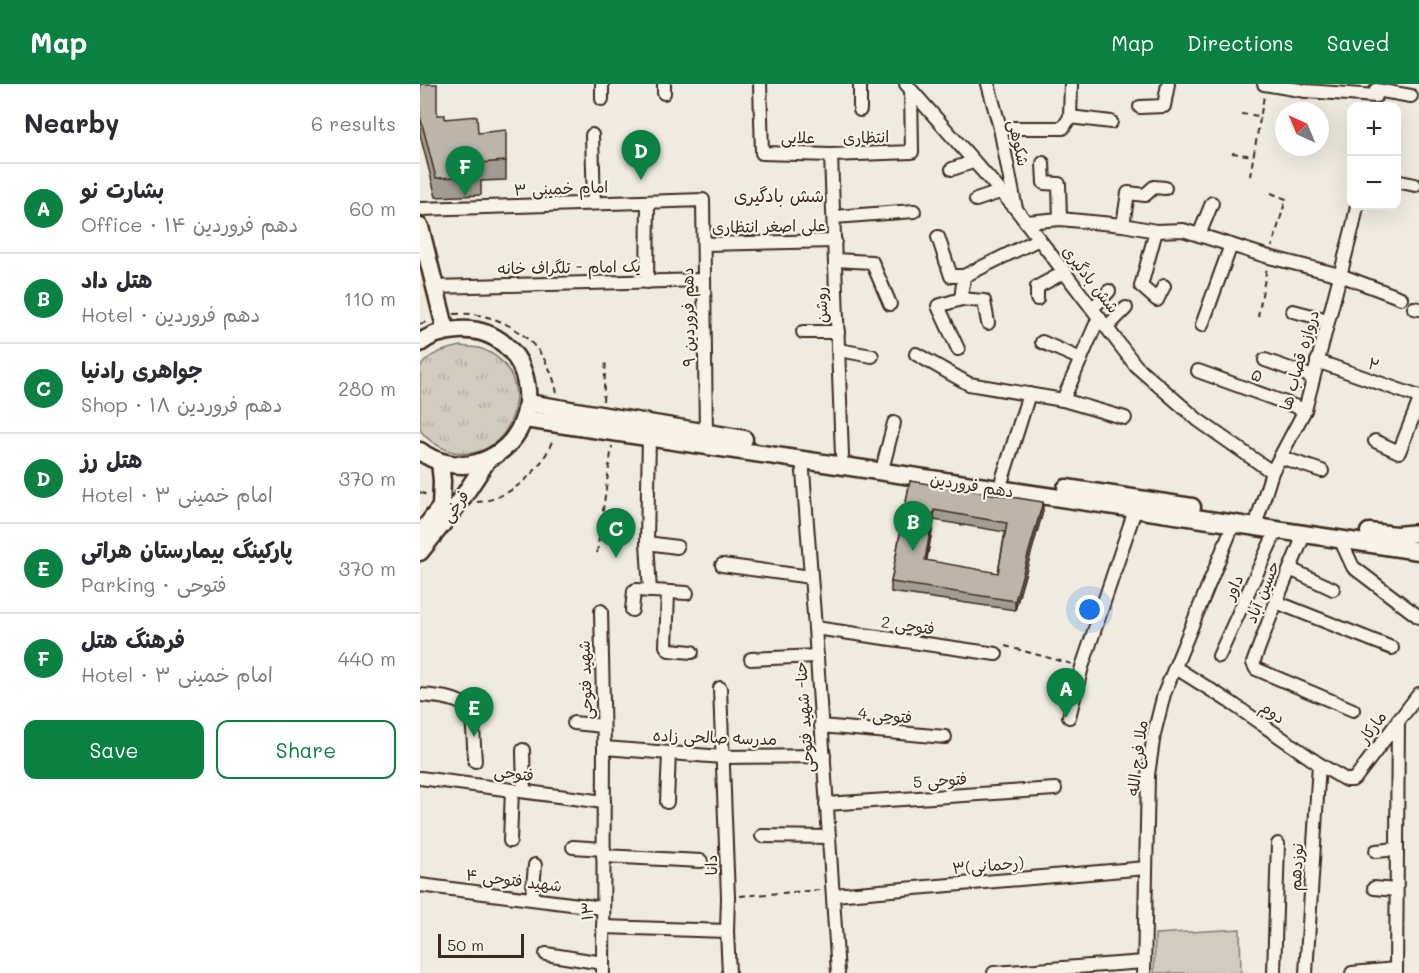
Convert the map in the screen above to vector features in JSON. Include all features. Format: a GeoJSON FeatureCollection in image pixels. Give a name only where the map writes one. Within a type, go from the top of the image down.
{"type":"FeatureCollection","features":[{"type":"Feature","properties":{"kind":"main road"},"geometry":{"type":"LineString","coordinates":[[420,227],[444,323]]}},
{"type":"Feature","properties":{"kind":"main road"},"geometry":{"type":"LineString","coordinates":[[420,344],[444,323]]}},
{"type":"Feature","properties":{"kind":"main road"},"geometry":{"type":"LineString","coordinates":[[420,451],[440,462],[456,465],[473,464],[488,459],[511,443],[526,411],[527,381],[519,362],[505,345],[487,334],[444,323]]}},
{"type":"Feature","properties":{"kind":"main road","name":"دهم فروردین"},"geometry":{"type":"LineString","coordinates":[[526,411],[558,416],[614,431],[1419,551]]}},
{"type":"Feature","properties":{"kind":"main road","name":"دهم فروردین"},"geometry":{"type":"LineString","coordinates":[[558,416],[602,416],[884,462],[1258,517],[1396,535],[1419,533]]}},
{"type":"Feature","properties":{"kind":"main road","name":"فرخی"},"geometry":{"type":"LineString","coordinates":[[420,552],[459,503],[488,459]]}},
{"type":"Feature","properties":{"kind":"main road","name":"فرخی"},"geometry":{"type":"LineString","coordinates":[[420,534],[441,507],[440,462]]}},
{"type":"Feature","properties":{"kind":"street"},"geometry":{"type":"LineString","coordinates":[[602,99],[603,84]]}},
{"type":"Feature","properties":{"kind":"street","name":"علایی"},"geometry":{"type":"LineString","coordinates":[[760,84],[762,153],[831,155]]}},
{"type":"Feature","properties":{"kind":"street"},"geometry":{"type":"LineString","coordinates":[[860,84],[860,110]]}},
{"type":"Feature","properties":{"kind":"street","name":"شکوهی"},"geometry":{"type":"LineString","coordinates":[[988,84],[1000,128],[1016,209]]}},
{"type":"Feature","properties":{"kind":"street"},"geometry":{"type":"LineString","coordinates":[[1000,128],[1063,128],[1070,117],[1071,84]]}},
{"type":"Feature","properties":{"kind":"street"},"geometry":{"type":"LineString","coordinates":[[1140,107],[1164,106],[1168,84]]}},
{"type":"Feature","properties":{"kind":"street"},"geometry":{"type":"LineString","coordinates":[[1265,84],[1306,91],[1411,96]]}},
{"type":"Feature","properties":{"kind":"street","name":"انتظاری"},"geometry":{"type":"LineString","coordinates":[[831,155],[912,152],[908,87]]}},
{"type":"Feature","properties":{"kind":"street","name":"شش بادگیری"},"geometry":{"type":"LineString","coordinates":[[908,87],[1016,209],[1136,366],[1198,420],[1272,472]]}},
{"type":"Feature","properties":{"kind":"street"},"geometry":{"type":"LineString","coordinates":[[1070,117],[1111,122]]}},
{"type":"Feature","properties":{"kind":"street"},"geometry":{"type":"LineString","coordinates":[[592,135],[594,203]]}},
{"type":"Feature","properties":{"kind":"street","name":"روشن"},"geometry":{"type":"LineString","coordinates":[[831,155],[842,455]]}},
{"type":"Feature","properties":{"kind":"street"},"geometry":{"type":"LineString","coordinates":[[952,169],[974,162]]}},
{"type":"Feature","properties":{"kind":"street"},"geometry":{"type":"LineString","coordinates":[[1044,163],[1044,183],[1059,184],[1060,219]]}},
{"type":"Feature","properties":{"kind":"street"},"geometry":{"type":"LineString","coordinates":[[1401,182],[1414,185]]}},
{"type":"Feature","properties":{"kind":"street"},"geometry":{"type":"LineString","coordinates":[[1123,225],[1128,193],[1145,195],[1154,187],[1166,188]]}},
{"type":"Feature","properties":{"kind":"street"},"geometry":{"type":"LineString","coordinates":[[976,200],[1000,192]]}},
{"type":"Feature","properties":{"kind":"street","name":"امام خمینی ۳"},"geometry":{"type":"LineString","coordinates":[[420,209],[703,201]]}},
{"type":"Feature","properties":{"kind":"street","name":"دهم فروردین ۹"},"geometry":{"type":"LineString","coordinates":[[703,201],[706,433]]}},
{"type":"Feature","properties":{"kind":"street"},"geometry":{"type":"LineString","coordinates":[[647,282],[648,202]]}},
{"type":"Feature","properties":{"kind":"street"},"geometry":{"type":"LineString","coordinates":[[1199,235],[1212,203]]}},
{"type":"Feature","properties":{"kind":"street","name":"دروازه قصاب ها"},"geometry":{"type":"LineString","coordinates":[[1258,517],[1272,472],[1305,410],[1356,210]]}},
{"type":"Feature","properties":{"kind":"street"},"geometry":{"type":"LineString","coordinates":[[834,217],[914,211]]}},
{"type":"Feature","properties":{"kind":"street"},"geometry":{"type":"LineString","coordinates":[[1026,222],[1060,219],[1123,225],[1156,231],[1183,230],[1269,257],[1340,275],[1401,298]]}},
{"type":"Feature","properties":{"kind":"street"},"geometry":{"type":"LineString","coordinates":[[1156,231],[1141,286],[1157,300],[1164,286]]}},
{"type":"Feature","properties":{"kind":"street"},"geometry":{"type":"LineString","coordinates":[[938,237],[951,276],[964,276],[1039,239]]}},
{"type":"Feature","properties":{"kind":"street","name":"علی اصغر انتظاری"},"geometry":{"type":"LineString","coordinates":[[704,244],[835,241]]}},
{"type":"Feature","properties":{"kind":"street"},"geometry":{"type":"LineString","coordinates":[[1202,325],[1232,245]]}},
{"type":"Feature","properties":{"kind":"street"},"geometry":{"type":"LineString","coordinates":[[835,260],[872,262],[890,304]]}},
{"type":"Feature","properties":{"kind":"street"},"geometry":{"type":"LineString","coordinates":[[1037,299],[1037,287],[1065,272]]}},
{"type":"Feature","properties":{"kind":"street"},"geometry":{"type":"LineString","coordinates":[[961,299],[964,276]]}},
{"type":"Feature","properties":{"kind":"street","name":"یک امام - تلگراف خانه"},"geometry":{"type":"LineString","coordinates":[[435,287],[704,280]]}},
{"type":"Feature","properties":{"kind":"street"},"geometry":{"type":"LineString","coordinates":[[1063,400],[1100,317],[1109,291]]}},
{"type":"Feature","properties":{"kind":"street"},"geometry":{"type":"LineString","coordinates":[[958,349],[938,306],[961,299],[984,301],[988,323]]}},
{"type":"Feature","properties":{"kind":"street"},"geometry":{"type":"LineString","coordinates":[[1100,317],[1126,308]]}},
{"type":"Feature","properties":{"kind":"street"},"geometry":{"type":"LineString","coordinates":[[1293,311],[1328,320]]}},
{"type":"Feature","properties":{"kind":"street"},"geometry":{"type":"LineString","coordinates":[[803,332],[838,332]]}},
{"type":"Feature","properties":{"kind":"street"},"geometry":{"type":"LineString","coordinates":[[1042,342],[1081,359]]}},
{"type":"Feature","properties":{"kind":"street"},"geometry":{"type":"LineString","coordinates":[[839,350],[872,356]]}},
{"type":"Feature","properties":{"kind":"street"},"geometry":{"type":"LineString","coordinates":[[916,354],[969,384],[1063,400],[1125,418]]}},
{"type":"Feature","properties":{"kind":"street"},"geometry":{"type":"LineString","coordinates":[[1265,360],[1313,377]]}},
{"type":"Feature","properties":{"kind":"street","name":"۲"},"geometry":{"type":"LineString","coordinates":[[1317,361],[1419,397]]}},
{"type":"Feature","properties":{"kind":"street","name":"۵"},"geometry":{"type":"LineString","coordinates":[[1197,371],[1305,410]]}},
{"type":"Feature","properties":{"kind":"street"},"geometry":{"type":"LineString","coordinates":[[1002,480],[1029,394]]}},
{"type":"Feature","properties":{"kind":"street"},"geometry":{"type":"LineString","coordinates":[[1375,441],[1399,452],[1419,402]]}},
{"type":"Feature","properties":{"kind":"street"},"geometry":{"type":"LineString","coordinates":[[884,462],[894,423]]}},
{"type":"Feature","properties":{"kind":"street"},"geometry":{"type":"LineString","coordinates":[[649,436],[647,543],[650,591]]}},
{"type":"Feature","properties":{"kind":"street"},"geometry":{"type":"LineString","coordinates":[[1280,457],[1322,471]]}},
{"type":"Feature","properties":{"kind":"street","name":"حنا- شهید فتوحی"},"geometry":{"type":"LineString","coordinates":[[802,458],[838,973]]}},
{"type":"Feature","properties":{"kind":"street"},"geometry":{"type":"LineString","coordinates":[[1069,717],[1082,667],[1135,510]]}},
{"type":"Feature","properties":{"kind":"street","name":"ملا فرج الله"},"geometry":{"type":"LineString","coordinates":[[1144,968],[1148,775],[1154,734],[1164,694],[1233,525]]}},
{"type":"Feature","properties":{"kind":"street","name":"داور"},"geometry":{"type":"LineString","coordinates":[[1220,656],[1276,531]]}},
{"type":"Feature","properties":{"kind":"street","name":"حسین آباد"},"geometry":{"type":"LineString","coordinates":[[1304,535],[1253,663],[1256,669],[1353,710]]}},
{"type":"Feature","properties":{"kind":"street"},"geometry":{"type":"LineString","coordinates":[[1340,539],[1353,567],[1419,617]]}},
{"type":"Feature","properties":{"kind":"street"},"geometry":{"type":"LineString","coordinates":[[647,543],[677,547]]}},
{"type":"Feature","properties":{"kind":"street"},"geometry":{"type":"LineString","coordinates":[[722,565],[811,577]]}},
{"type":"Feature","properties":{"kind":"street"},"geometry":{"type":"LineString","coordinates":[[1290,568],[1334,589]]}},
{"type":"Feature","properties":{"kind":"street"},"geometry":{"type":"LineString","coordinates":[[632,610],[634,591],[687,593]]}},
{"type":"Feature","properties":{"kind":"street"},"geometry":{"type":"LineString","coordinates":[[668,593],[667,649],[692,651]]}},
{"type":"Feature","properties":{"kind":"street"},"geometry":{"type":"LineString","coordinates":[[1276,602],[1392,648]]}},
{"type":"Feature","properties":{"kind":"street","name":"شهید فتوحی"},"geometry":{"type":"LineString","coordinates":[[601,611],[604,748]]}},
{"type":"Feature","properties":{"kind":"street","name":"فتوحی 2"},"geometry":{"type":"LineString","coordinates":[[815,628],[996,654]]}},
{"type":"Feature","properties":{"kind":"street"},"geometry":{"type":"LineString","coordinates":[[751,659],[817,656]]}},
{"type":"Feature","properties":{"kind":"street","name":"دوم"},"geometry":{"type":"LineString","coordinates":[[1176,668],[1230,702],[1318,764],[1346,780],[1352,780]]}},
{"type":"Feature","properties":{"kind":"street","name":"دانا"},"geometry":{"type":"LineString","coordinates":[[720,688],[729,973]]}},
{"type":"Feature","properties":{"kind":"street","name":"مارکار"},"geometry":{"type":"LineString","coordinates":[[1352,780],[1419,694]]}},
{"type":"Feature","properties":{"kind":"street"},"geometry":{"type":"LineString","coordinates":[[420,695],[454,699],[465,705],[472,714],[475,761]]}},
{"type":"Feature","properties":{"kind":"street"},"geometry":{"type":"LineString","coordinates":[[1352,973],[1396,971],[1398,720]]}},
{"type":"Feature","properties":{"kind":"street"},"geometry":{"type":"LineString","coordinates":[[574,723],[603,726]]}},
{"type":"Feature","properties":{"kind":"street","name":"فتوحی 4"},"geometry":{"type":"LineString","coordinates":[[821,726],[945,737]]}},
{"type":"Feature","properties":{"kind":"street","name":"مدرسه صالحی زاده"},"geometry":{"type":"LineString","coordinates":[[604,748],[723,757],[824,756]]}},
{"type":"Feature","properties":{"kind":"street","name":"۱۳"},"geometry":{"type":"LineString","coordinates":[[603,968],[604,748]]}},
{"type":"Feature","properties":{"kind":"street"},"geometry":{"type":"LineString","coordinates":[[510,842],[523,750]]}},
{"type":"Feature","properties":{"kind":"street"},"geometry":{"type":"LineString","coordinates":[[667,802],[669,753]]}},
{"type":"Feature","properties":{"kind":"street","name":"نوزدهم"},"geometry":{"type":"LineString","coordinates":[[1306,973],[1318,764]]}},
{"type":"Feature","properties":{"kind":"street","name":"فتوحی"},"geometry":{"type":"LineString","coordinates":[[420,778],[604,802]]}},
{"type":"Feature","properties":{"kind":"street","name":"فتوحی 5"},"geometry":{"type":"LineString","coordinates":[[826,804],[1055,789]]}},
{"type":"Feature","properties":{"kind":"street"},"geometry":{"type":"LineString","coordinates":[[762,836],[829,837]]}},
{"type":"Feature","properties":{"kind":"street"},"geometry":{"type":"LineString","coordinates":[[1274,973],[1278,844]]}},
{"type":"Feature","properties":{"kind":"street"},"geometry":{"type":"LineString","coordinates":[[573,847],[701,861]]}},
{"type":"Feature","properties":{"kind":"street"},"geometry":{"type":"LineString","coordinates":[[1376,851],[1397,849]]}},
{"type":"Feature","properties":{"kind":"street"},"geometry":{"type":"LineString","coordinates":[[532,899],[535,865]]}},
{"type":"Feature","properties":{"kind":"street","name":"۳(رحمانی)"},"geometry":{"type":"LineString","coordinates":[[833,892],[1146,868]]}},
{"type":"Feature","properties":{"kind":"street","name":"شهید فتوحی ۴"},"geometry":{"type":"LineString","coordinates":[[420,885],[603,908]]}},
{"type":"Feature","properties":{"kind":"street"},"geometry":{"type":"LineString","coordinates":[[1374,888],[1396,890]]}},
{"type":"Feature","properties":{"kind":"street"},"geometry":{"type":"LineString","coordinates":[[603,927],[727,931]]}},
{"type":"Feature","properties":{"kind":"street"},"geometry":{"type":"LineString","coordinates":[[546,954],[603,968]]}},
{"type":"Feature","properties":{"kind":"street"},"geometry":{"type":"LineString","coordinates":[[994,973],[1144,968]]}},
{"type":"Feature","properties":{"kind":"path"},"geometry":{"type":"LineString","coordinates":[[1250,176],[1265,84]]}},
{"type":"Feature","properties":{"kind":"path"},"geometry":{"type":"LineString","coordinates":[[1241,114],[1260,116]]}},
{"type":"Feature","properties":{"kind":"path"},"geometry":{"type":"LineString","coordinates":[[1232,153],[1253,156]]}},
{"type":"Feature","properties":{"kind":"path"},"geometry":{"type":"LineString","coordinates":[[1258,317],[1269,257],[1286,199],[1271,193]]}},
{"type":"Feature","properties":{"kind":"path"},"geometry":{"type":"LineString","coordinates":[[420,324],[444,323],[470,313],[498,319],[523,333],[542,354],[555,380],[558,416],[551,445],[539,465],[523,482],[504,494],[482,501],[459,503]]}},
{"type":"Feature","properties":{"kind":"path"},"geometry":{"type":"LineString","coordinates":[[602,416],[606,360]]}},
{"type":"Feature","properties":{"kind":"path"},"geometry":{"type":"LineString","coordinates":[[597,553],[614,431]]}},
{"type":"Feature","properties":{"kind":"path"},"geometry":{"type":"LineString","coordinates":[[996,654],[1003,646],[1082,667]]}},
{"type":"Feature","properties":{"kind":"path"},"geometry":{"type":"LineString","coordinates":[[728,897],[833,892]]}},
{"type":"Feature","properties":{"kind":"green space"},"geometry":{"type":"Polygon","coordinates":[[[461,346],[479,348],[500,360],[511,376],[516,395],[513,415],[504,433],[490,446],[472,453],[441,448],[420,430],[420,368],[432,356],[461,346]]]}},
{"type":"Feature","properties":{"kind":"green space"},"geometry":{"type":"Polygon","coordinates":[[[1240,929],[1241,973],[1154,973],[1155,934],[1240,929]]]}},
{"type":"Feature","properties":{"kind":"building"},"geometry":{"type":"Polygon","coordinates":[[[420,84],[437,84],[437,115],[445,115],[445,119],[477,116],[478,133],[506,130],[506,161],[480,163],[481,176],[436,178],[420,116],[420,84]]]}},
{"type":"Feature","properties":{"kind":"building"},"geometry":{"type":"Polygon","coordinates":[[[910,481],[1043,502],[1015,601],[891,582],[910,481]],[[934,510],[925,560],[998,573],[1007,523],[934,510]]]}},
{"type":"Feature","properties":{"kind":"place","name":"هتل رز"},"geometry":{"type":"Point","coordinates":[641,180]}},
{"type":"Feature","properties":{"kind":"place","name":"فرهنگ هتل"},"geometry":{"type":"Point","coordinates":[465,196]}},
{"type":"Feature","properties":{"kind":"place","name":"هتل داد"},"geometry":{"type":"Point","coordinates":[913,551]}},
{"type":"Feature","properties":{"kind":"place","name":"جواهری رادنیا"},"geometry":{"type":"Point","coordinates":[616,558]}},
{"type":"Feature","properties":{"kind":"place","name":"بشارت نو"},"geometry":{"type":"Point","coordinates":[1066,718]}},
{"type":"Feature","properties":{"kind":"place","name":"پارکینگ بیمارستان هراتی"},"geometry":{"type":"Point","coordinates":[474,737]}},
{"type":"Feature","properties":{"kind":"district","name":"شش بادگیری"},"geometry":{"type":"Point","coordinates":[779,196]}}]}
